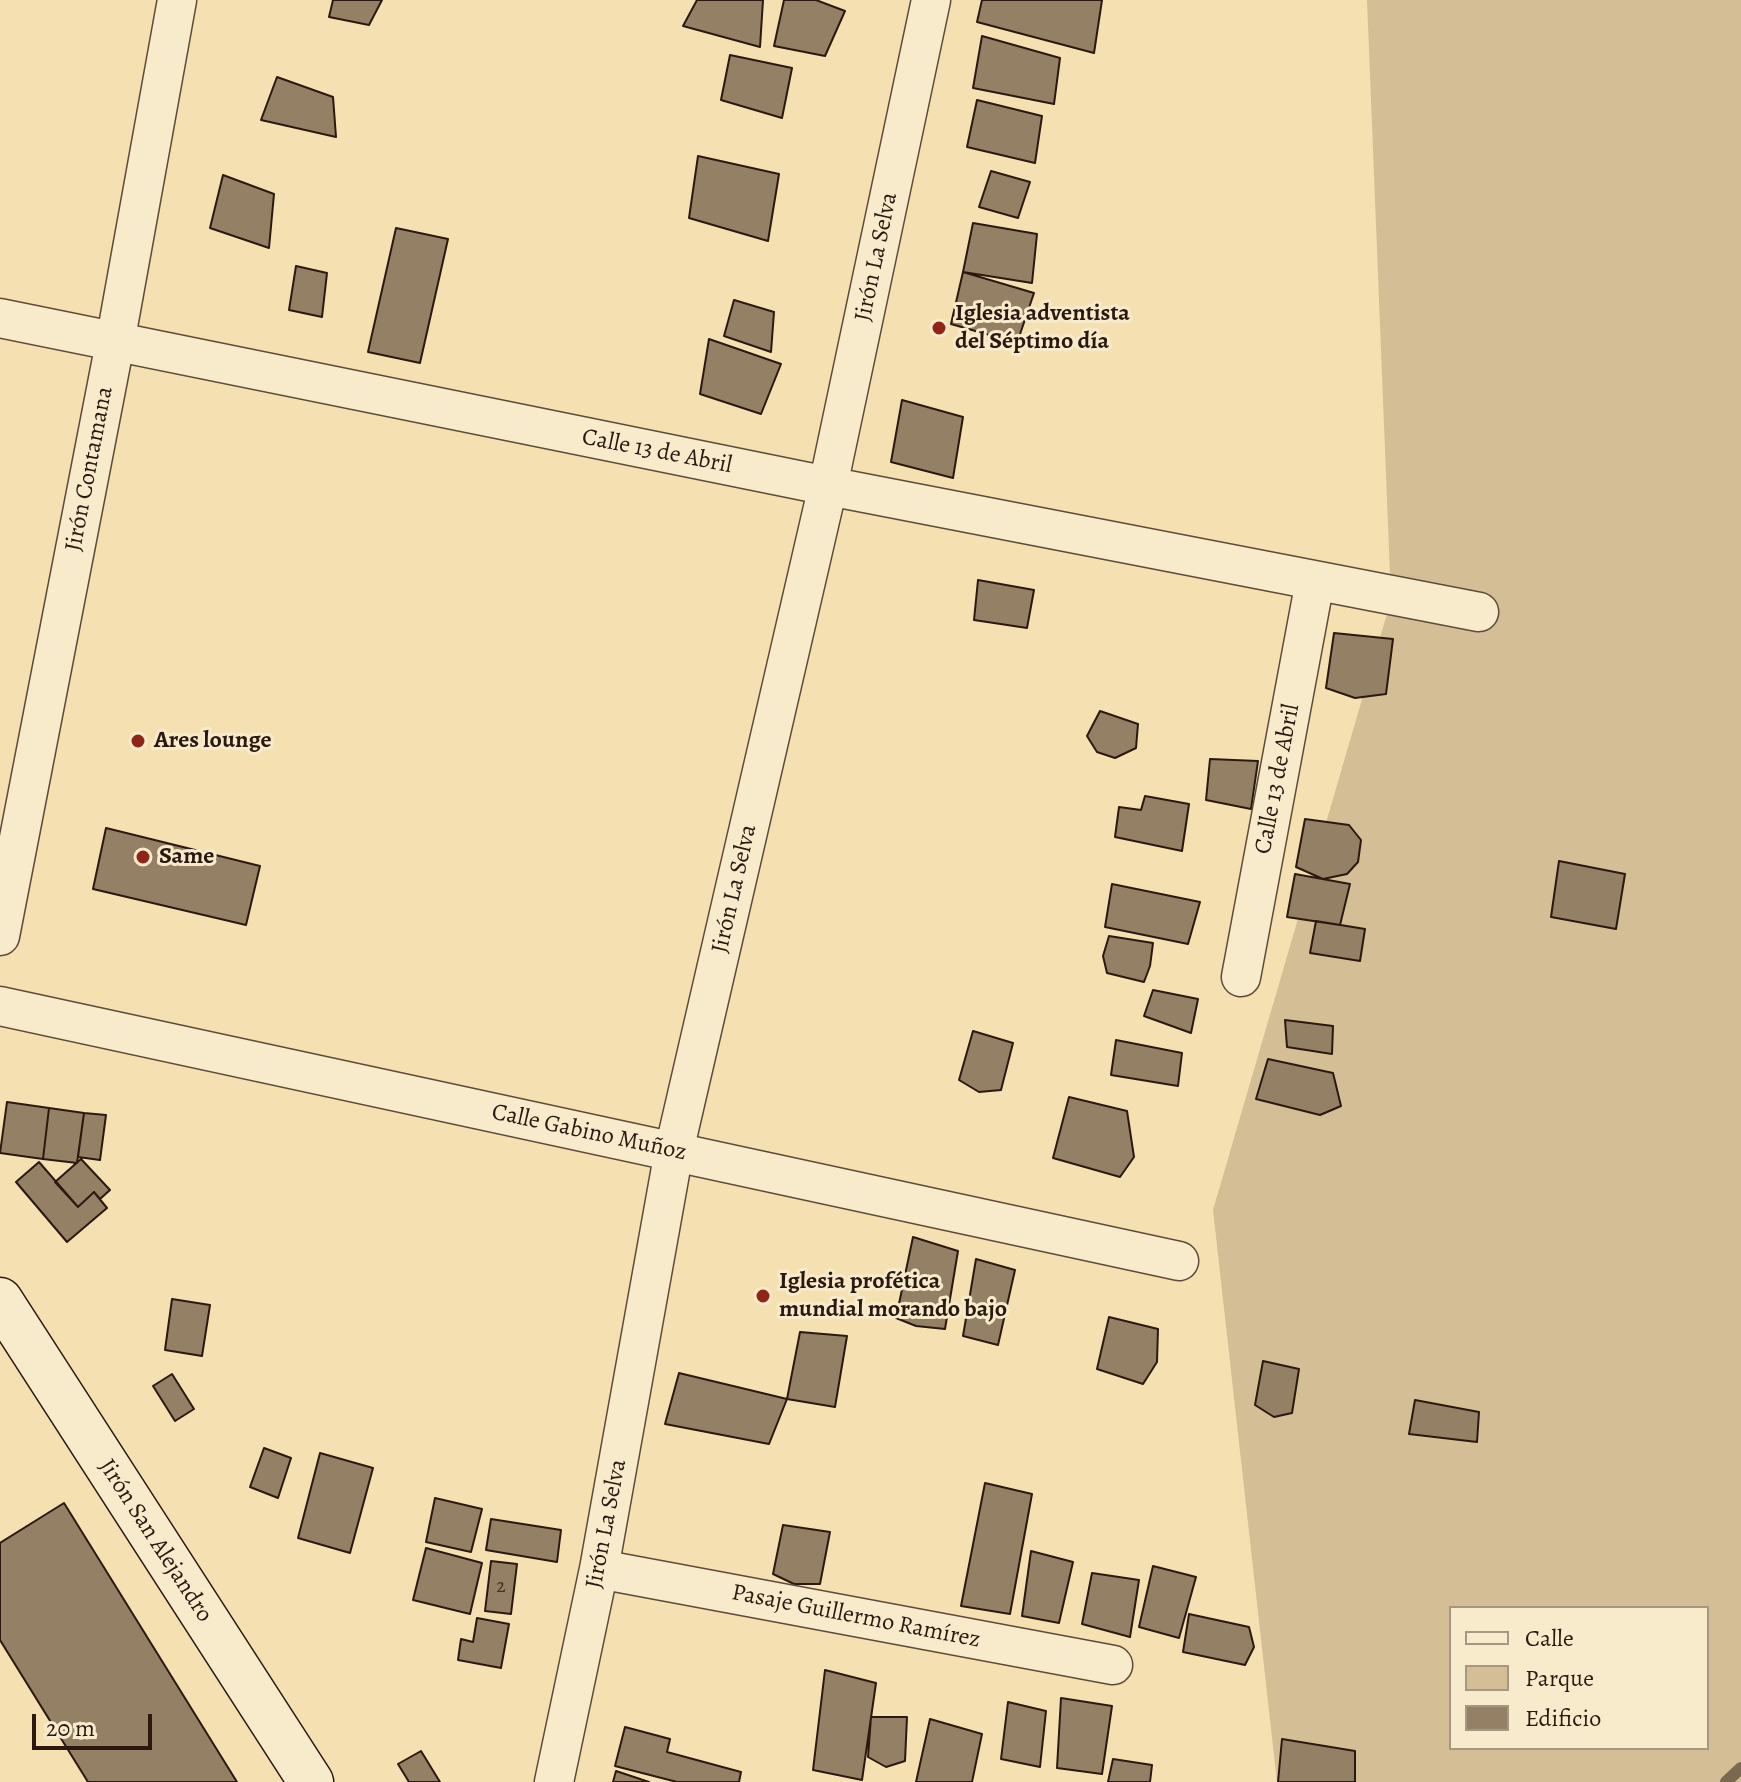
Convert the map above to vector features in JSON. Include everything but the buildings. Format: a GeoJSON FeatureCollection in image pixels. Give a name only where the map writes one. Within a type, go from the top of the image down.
{"type":"FeatureCollection","features":[{"type":"Feature","properties":{"kind":"street","name":"Jirón Contamana"},"geometry":{"type":"LineString","coordinates":[[0,936],[115,343],[177,0]]}},
{"type":"Feature","properties":{"kind":"street","name":"Jirón La Selva"},"geometry":{"type":"LineString","coordinates":[[554,1782],[599,1569],[674,1151],[828,486],[931,0]]}},
{"type":"Feature","properties":{"kind":"street","name":"Calle 13 de Abril"},"geometry":{"type":"LineString","coordinates":[[0,318],[828,486],[1479,612]]}},
{"type":"Feature","properties":{"kind":"street","name":"Calle 13 de Abril"},"geometry":{"type":"LineString","coordinates":[[1241,977],[1315,581]]}},
{"type":"Feature","properties":{"kind":"street","name":"Calle Gabino Muñoz"},"geometry":{"type":"LineString","coordinates":[[0,1006],[1179,1261]]}},
{"type":"Feature","properties":{"kind":"street","name":"Jirón San Alejandro"},"geometry":{"type":"LineString","coordinates":[[0,1300],[311,1782]]}},
{"type":"Feature","properties":{"kind":"street","name":"Pasaje Guillermo Ramírez"},"geometry":{"type":"LineString","coordinates":[[599,1569],[1113,1665]]}},
{"type":"Feature","properties":{"kind":"green space"},"geometry":{"type":"Polygon","coordinates":[[[1367,0],[1741,0],[1741,1782],[1277,1782],[1213,1210],[1391,600],[1367,0]]]}},
{"type":"Feature","properties":{"kind":"waterway"},"geometry":{"type":"LineString","coordinates":[[1726,1782],[1741,1768]]}},
{"type":"Feature","properties":{"kind":"place","name":"Iglesia adventista del Séptimo día"},"geometry":{"type":"Point","coordinates":[939,328]}},
{"type":"Feature","properties":{"kind":"place","name":"Ares lounge"},"geometry":{"type":"Point","coordinates":[138,741]}},
{"type":"Feature","properties":{"kind":"place","name":"Same"},"geometry":{"type":"Point","coordinates":[143,857]}},
{"type":"Feature","properties":{"kind":"place","name":"Iglesia profética mundial morando bajo"},"geometry":{"type":"Point","coordinates":[763,1296]}}]}
